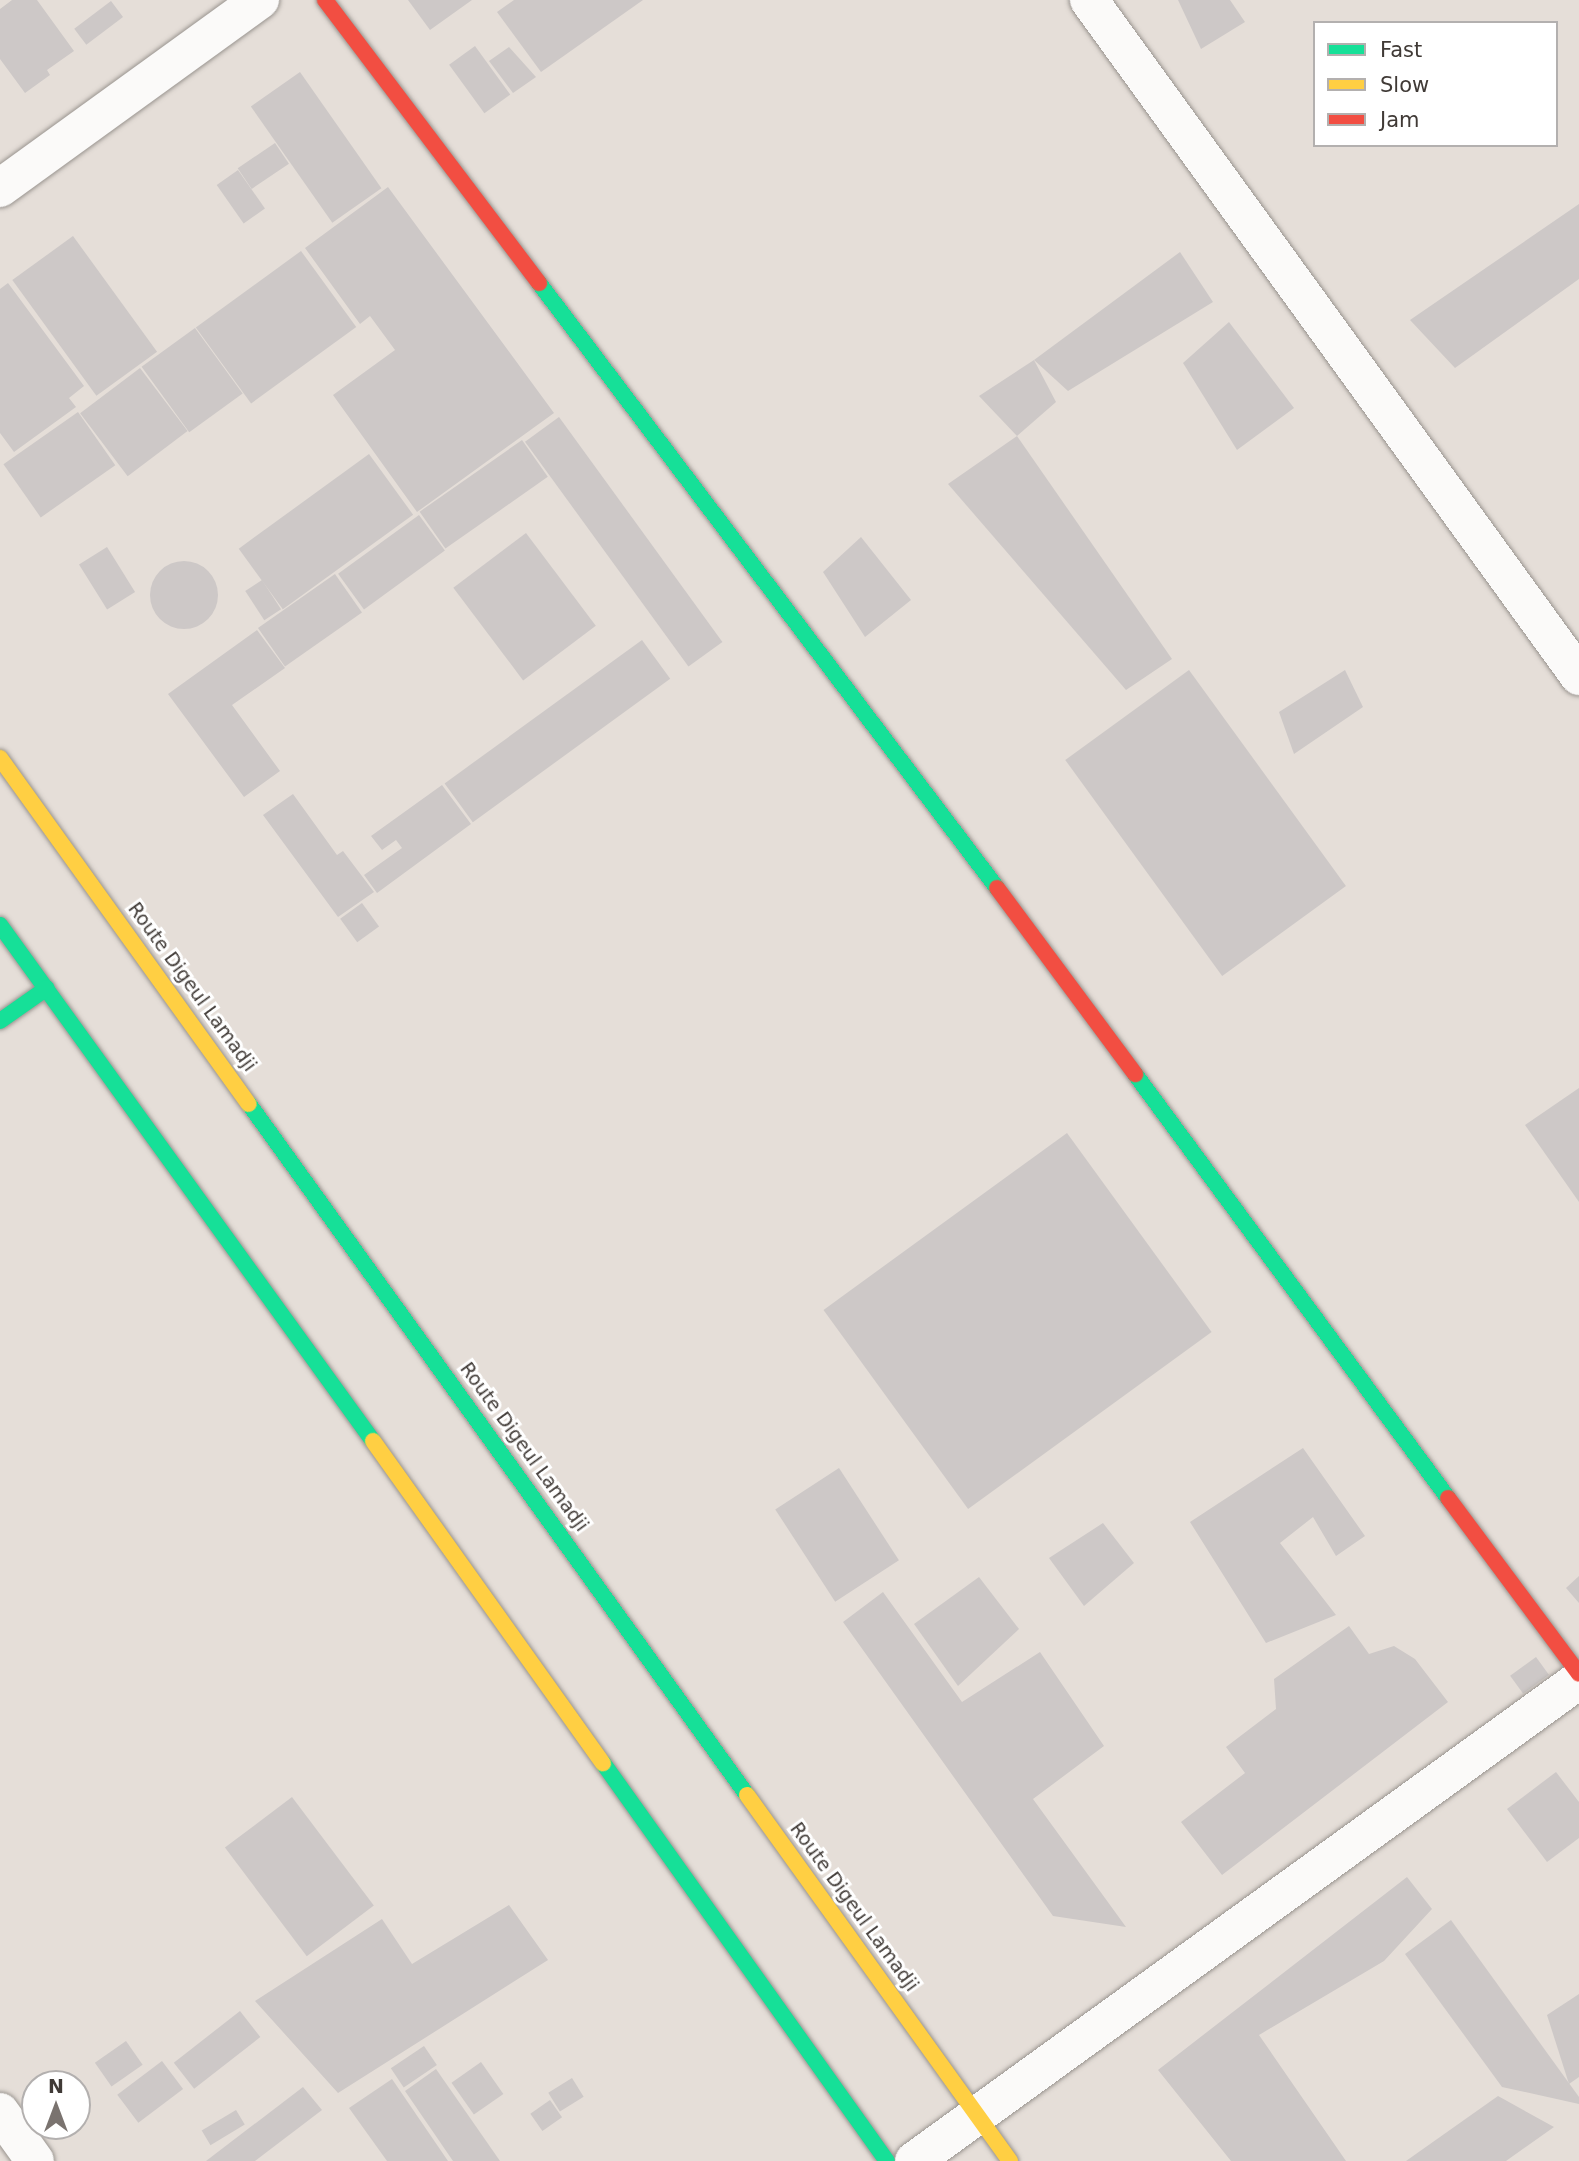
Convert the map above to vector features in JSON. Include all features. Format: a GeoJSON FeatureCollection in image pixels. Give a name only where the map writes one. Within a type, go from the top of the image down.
{"type":"FeatureCollection","features":[{"type":"Feature","properties":{"kind":"main road"},"geometry":{"type":"LineString","coordinates":[[325,0],[929,797],[1579,1674]]}},
{"type":"Feature","properties":{"kind":"main road","name":"Route Digeul Lamadji"},"geometry":{"type":"LineString","coordinates":[[0,758],[1010,2161]]}},
{"type":"Feature","properties":{"kind":"main road"},"geometry":{"type":"LineString","coordinates":[[0,925],[887,2161]]}},
{"type":"Feature","properties":{"kind":"main road"},"geometry":{"type":"LineString","coordinates":[[0,1021],[47,988]]}},
{"type":"Feature","properties":{"kind":"street"},"geometry":{"type":"LineString","coordinates":[[0,188],[260,0]]}},
{"type":"Feature","properties":{"kind":"street"},"geometry":{"type":"LineString","coordinates":[[1089,0],[1579,676]]}},
{"type":"Feature","properties":{"kind":"street"},"geometry":{"type":"LineString","coordinates":[[914,2161],[1579,1680]]}},
{"type":"Feature","properties":{"kind":"street"},"geometry":{"type":"LineString","coordinates":[[0,2112],[35,2161]]}},
{"type":"Feature","properties":{"kind":"building"},"geometry":{"type":"Polygon","coordinates":[[[12,0],[37,0],[74,51],[47,70],[50,75],[25,93],[0,59],[0,9],[12,0]]]}},
{"type":"Feature","properties":{"kind":"building"},"geometry":{"type":"Polygon","coordinates":[[[408,0],[472,0],[430,30],[408,0]]]}},
{"type":"Feature","properties":{"kind":"building"},"geometry":{"type":"Polygon","coordinates":[[[514,0],[643,0],[541,72],[497,12],[514,0]]]}},
{"type":"Feature","properties":{"kind":"building"},"geometry":{"type":"Polygon","coordinates":[[[1178,0],[1230,0],[1245,22],[1201,49],[1178,0]]]}},
{"type":"Feature","properties":{"kind":"building"},"geometry":{"type":"Polygon","coordinates":[[[111,1],[123,17],[86,45],[74,29],[111,1]]]}},
{"type":"Feature","properties":{"kind":"building"},"geometry":{"type":"Polygon","coordinates":[[[475,46],[510,95],[484,113],[449,65],[475,46]]]}},
{"type":"Feature","properties":{"kind":"building"},"geometry":{"type":"Polygon","coordinates":[[[509,47],[536,77],[513,93],[489,61],[509,47]]]}},
{"type":"Feature","properties":{"kind":"building"},"geometry":{"type":"Polygon","coordinates":[[[300,72],[381,188],[332,223],[251,106],[300,72]]]}},
{"type":"Feature","properties":{"kind":"building"},"geometry":{"type":"Polygon","coordinates":[[[275,143],[289,164],[252,189],[238,168],[275,143]]]}},
{"type":"Feature","properties":{"kind":"building"},"geometry":{"type":"Polygon","coordinates":[[[238,170],[265,209],[244,223],[217,185],[238,170]]]}},
{"type":"Feature","properties":{"kind":"building"},"geometry":{"type":"Polygon","coordinates":[[[388,187],[554,413],[417,512],[333,395],[395,350],[370,316],[360,324],[305,248],[388,187]]]}},
{"type":"Feature","properties":{"kind":"building"},"geometry":{"type":"Polygon","coordinates":[[[1579,204],[1579,279],[1455,368],[1410,320],[1579,204]]]}},
{"type":"Feature","properties":{"kind":"building"},"geometry":{"type":"Polygon","coordinates":[[[73,236],[157,352],[96,396],[12,280],[73,236]]]}},
{"type":"Feature","properties":{"kind":"building"},"geometry":{"type":"Polygon","coordinates":[[[301,251],[356,327],[251,403],[196,327],[301,251]]]}},
{"type":"Feature","properties":{"kind":"building"},"geometry":{"type":"Polygon","coordinates":[[[1180,252],[1213,302],[1068,391],[1034,360],[1180,252]]]}},
{"type":"Feature","properties":{"kind":"building"},"geometry":{"type":"Polygon","coordinates":[[[8,283],[84,386],[69,398],[76,407],[14,452],[0,433],[0,289],[8,283]]]}},
{"type":"Feature","properties":{"kind":"building"},"geometry":{"type":"Polygon","coordinates":[[[1229,322],[1294,408],[1237,450],[1183,363],[1229,322]]]}},
{"type":"Feature","properties":{"kind":"building"},"geometry":{"type":"Polygon","coordinates":[[[195,328],[243,394],[189,432],[142,367],[195,328]]]}},
{"type":"Feature","properties":{"kind":"building"},"geometry":{"type":"Polygon","coordinates":[[[1034,360],[1056,402],[1017,436],[979,396],[1034,360]]]}},
{"type":"Feature","properties":{"kind":"building"},"geometry":{"type":"Polygon","coordinates":[[[140,368],[188,431],[128,476],[80,413],[140,368]]]}},
{"type":"Feature","properties":{"kind":"building"},"geometry":{"type":"Polygon","coordinates":[[[78,412],[115,465],[41,517],[3,464],[78,412]]]}},
{"type":"Feature","properties":{"kind":"building"},"geometry":{"type":"Polygon","coordinates":[[[559,417],[722,642],[688,667],[525,442],[559,417]]]}},
{"type":"Feature","properties":{"kind":"building"},"geometry":{"type":"Polygon","coordinates":[[[1017,436],[1172,659],[1126,690],[948,484],[1017,436]]]}},
{"type":"Feature","properties":{"kind":"building"},"geometry":{"type":"Polygon","coordinates":[[[522,440],[548,477],[445,549],[420,512],[522,440]]]}},
{"type":"Feature","properties":{"kind":"building"},"geometry":{"type":"Polygon","coordinates":[[[369,454],[413,515],[283,609],[239,549],[369,454]]]}},
{"type":"Feature","properties":{"kind":"building"},"geometry":{"type":"Polygon","coordinates":[[[419,515],[445,551],[364,609],[338,574],[419,515]]]}},
{"type":"Feature","properties":{"kind":"building"},"geometry":{"type":"Polygon","coordinates":[[[526,533],[596,626],[523,680],[453,588],[526,533]]]}},
{"type":"Feature","properties":{"kind":"building"},"geometry":{"type":"Polygon","coordinates":[[[861,537],[911,600],[865,637],[823,572],[861,537]]]}},
{"type":"Feature","properties":{"kind":"building"},"geometry":{"type":"Polygon","coordinates":[[[107,547],[135,592],[107,609],[79,564],[107,547]]]}},
{"type":"Feature","properties":{"kind":"building"},"geometry":{"type":"Polygon","coordinates":[[[191,561],[212,576],[218,588],[216,608],[208,619],[191,629],[177,629],[160,619],[152,608],[150,588],[160,571],[171,563],[191,561]]]}},
{"type":"Feature","properties":{"kind":"building"},"geometry":{"type":"Polygon","coordinates":[[[335,574],[362,613],[285,666],[258,628],[335,574]]]}},
{"type":"Feature","properties":{"kind":"building"},"geometry":{"type":"Polygon","coordinates":[[[262,580],[281,609],[264,620],[245,591],[262,580]]]}},
{"type":"Feature","properties":{"kind":"building"},"geometry":{"type":"Polygon","coordinates":[[[257,630],[285,668],[232,705],[280,771],[244,797],[168,694],[257,630]]]}},
{"type":"Feature","properties":{"kind":"building"},"geometry":{"type":"Polygon","coordinates":[[[642,640],[670,679],[473,822],[445,783],[642,640]]]}},
{"type":"Feature","properties":{"kind":"building"},"geometry":{"type":"Polygon","coordinates":[[[1189,670],[1346,886],[1222,976],[1065,760],[1189,670]]]}},
{"type":"Feature","properties":{"kind":"building"},"geometry":{"type":"Polygon","coordinates":[[[1345,670],[1363,707],[1294,754],[1279,712],[1345,670]]]}},
{"type":"Feature","properties":{"kind":"building"},"geometry":{"type":"Polygon","coordinates":[[[442,785],[471,824],[377,893],[364,875],[402,848],[396,840],[382,850],[371,836],[442,785]]]}},
{"type":"Feature","properties":{"kind":"building"},"geometry":{"type":"Polygon","coordinates":[[[293,794],[337,855],[343,851],[374,892],[338,917],[263,815],[293,794]]]}},
{"type":"Feature","properties":{"kind":"building"},"geometry":{"type":"Polygon","coordinates":[[[362,903],[379,926],[357,942],[340,919],[362,903]]]}},
{"type":"Feature","properties":{"kind":"building"},"geometry":{"type":"Polygon","coordinates":[[[1579,1088],[1579,1202],[1525,1125],[1579,1088]]]}},
{"type":"Feature","properties":{"kind":"building"},"geometry":{"type":"Polygon","coordinates":[[[1067,1133],[1212,1332],[968,1509],[823,1310],[1067,1133]]]}},
{"type":"Feature","properties":{"kind":"building"},"geometry":{"type":"Polygon","coordinates":[[[1303,1448],[1365,1536],[1336,1556],[1313,1517],[1280,1543],[1336,1615],[1266,1643],[1190,1522],[1303,1448]]]}},
{"type":"Feature","properties":{"kind":"building"},"geometry":{"type":"Polygon","coordinates":[[[839,1468],[899,1560],[835,1602],[775,1509],[839,1468]]]}},
{"type":"Feature","properties":{"kind":"building"},"geometry":{"type":"Polygon","coordinates":[[[1103,1523],[1134,1563],[1084,1606],[1049,1558],[1103,1523]]]}},
{"type":"Feature","properties":{"kind":"building"},"geometry":{"type":"Polygon","coordinates":[[[1579,1576],[1579,1603],[1566,1588],[1579,1576]]]}},
{"type":"Feature","properties":{"kind":"building"},"geometry":{"type":"Polygon","coordinates":[[[979,1577],[1019,1629],[958,1686],[914,1624],[979,1577]]]}},
{"type":"Feature","properties":{"kind":"building"},"geometry":{"type":"Polygon","coordinates":[[[883,1592],[962,1702],[1040,1652],[1104,1746],[1033,1799],[1126,1927],[1053,1916],[843,1622],[883,1592]]]}},
{"type":"Feature","properties":{"kind":"building"},"geometry":{"type":"Polygon","coordinates":[[[1349,1626],[1369,1654],[1394,1646],[1415,1659],[1448,1702],[1222,1875],[1181,1822],[1245,1773],[1226,1747],[1276,1709],[1274,1679],[1349,1626]]]}},
{"type":"Feature","properties":{"kind":"building"},"geometry":{"type":"Polygon","coordinates":[[[1536,1657],[1549,1675],[1523,1694],[1510,1676],[1536,1657]]]}},
{"type":"Feature","properties":{"kind":"building"},"geometry":{"type":"Polygon","coordinates":[[[1556,1772],[1579,1802],[1579,1838],[1547,1862],[1507,1809],[1556,1772]]]}},
{"type":"Feature","properties":{"kind":"building"},"geometry":{"type":"Polygon","coordinates":[[[292,1797],[374,1906],[307,1956],[225,1848],[292,1797]]]}},
{"type":"Feature","properties":{"kind":"building"},"geometry":{"type":"Polygon","coordinates":[[[1407,1877],[1432,1909],[1384,1961],[1259,2035],[1346,2161],[1231,2161],[1158,2070],[1407,1877]]]}},
{"type":"Feature","properties":{"kind":"building"},"geometry":{"type":"Polygon","coordinates":[[[509,1905],[548,1960],[338,2093],[255,2001],[382,1919],[412,1964],[509,1905]]]}},
{"type":"Feature","properties":{"kind":"building"},"geometry":{"type":"Polygon","coordinates":[[[1451,1920],[1579,2097],[1579,2104],[1502,2087],[1405,1954],[1451,1920]]]}},
{"type":"Feature","properties":{"kind":"building"},"geometry":{"type":"Polygon","coordinates":[[[1579,1994],[1579,2077],[1569,2084],[1547,2015],[1579,1994]]]}},
{"type":"Feature","properties":{"kind":"building"},"geometry":{"type":"Polygon","coordinates":[[[240,2011],[260,2037],[194,2089],[174,2063],[240,2011]]]}},
{"type":"Feature","properties":{"kind":"building"},"geometry":{"type":"Polygon","coordinates":[[[126,2041],[143,2065],[112,2087],[95,2063],[126,2041]]]}},
{"type":"Feature","properties":{"kind":"building"},"geometry":{"type":"Polygon","coordinates":[[[424,2046],[437,2065],[404,2087],[391,2068],[424,2046]]]}},
{"type":"Feature","properties":{"kind":"building"},"geometry":{"type":"Polygon","coordinates":[[[162,2061],[183,2089],[138,2123],[117,2095],[162,2061]]]}},
{"type":"Feature","properties":{"kind":"building"},"geometry":{"type":"Polygon","coordinates":[[[481,2062],[503,2094],[474,2115],[452,2083],[481,2062]]]}},
{"type":"Feature","properties":{"kind":"building"},"geometry":{"type":"Polygon","coordinates":[[[436,2069],[500,2161],[453,2161],[405,2091],[436,2069]]]}},
{"type":"Feature","properties":{"kind":"building"},"geometry":{"type":"Polygon","coordinates":[[[572,2078],[584,2097],[560,2111],[548,2093],[572,2078]]]}},
{"type":"Feature","properties":{"kind":"building"},"geometry":{"type":"Polygon","coordinates":[[[392,2079],[448,2161],[387,2161],[349,2108],[392,2079]]]}},
{"type":"Feature","properties":{"kind":"building"},"geometry":{"type":"Polygon","coordinates":[[[303,2087],[322,2110],[255,2161],[206,2161],[303,2087]]]}},
{"type":"Feature","properties":{"kind":"building"},"geometry":{"type":"Polygon","coordinates":[[[1498,2096],[1554,2127],[1506,2161],[1406,2161],[1498,2096]]]}},
{"type":"Feature","properties":{"kind":"building"},"geometry":{"type":"Polygon","coordinates":[[[550,2100],[562,2117],[542,2131],[530,2114],[550,2100]]]}},
{"type":"Feature","properties":{"kind":"building"},"geometry":{"type":"Polygon","coordinates":[[[236,2110],[245,2125],[210,2145],[202,2131],[236,2110]]]}},
{"type":"Feature","properties":{"kind":"traffic: fast"},"geometry":{"type":"LineString","coordinates":[[539,283],[997,888]]}},
{"type":"Feature","properties":{"kind":"traffic: fast"},"geometry":{"type":"LineString","coordinates":[[0,925],[373,1441]]}},
{"type":"Feature","properties":{"kind":"traffic: fast"},"geometry":{"type":"LineString","coordinates":[[0,1021],[47,988]]}},
{"type":"Feature","properties":{"kind":"traffic: fast"},"geometry":{"type":"LineString","coordinates":[[1135,1074],[1448,1498]]}},
{"type":"Feature","properties":{"kind":"traffic: fast"},"geometry":{"type":"LineString","coordinates":[[249,1104],[747,1795]]}},
{"type":"Feature","properties":{"kind":"traffic: fast"},"geometry":{"type":"LineString","coordinates":[[603,1763],[887,2161]]}},
{"type":"Feature","properties":{"kind":"traffic: slow"},"geometry":{"type":"LineString","coordinates":[[0,758],[249,1104]]}},
{"type":"Feature","properties":{"kind":"traffic: slow"},"geometry":{"type":"LineString","coordinates":[[373,1441],[603,1763]]}},
{"type":"Feature","properties":{"kind":"traffic: slow"},"geometry":{"type":"LineString","coordinates":[[747,1795],[1010,2161]]}},
{"type":"Feature","properties":{"kind":"traffic: jam"},"geometry":{"type":"LineString","coordinates":[[325,0],[539,283]]}},
{"type":"Feature","properties":{"kind":"traffic: jam"},"geometry":{"type":"LineString","coordinates":[[997,888],[1135,1074]]}},
{"type":"Feature","properties":{"kind":"traffic: jam"},"geometry":{"type":"LineString","coordinates":[[1448,1498],[1579,1674]]}}]}
